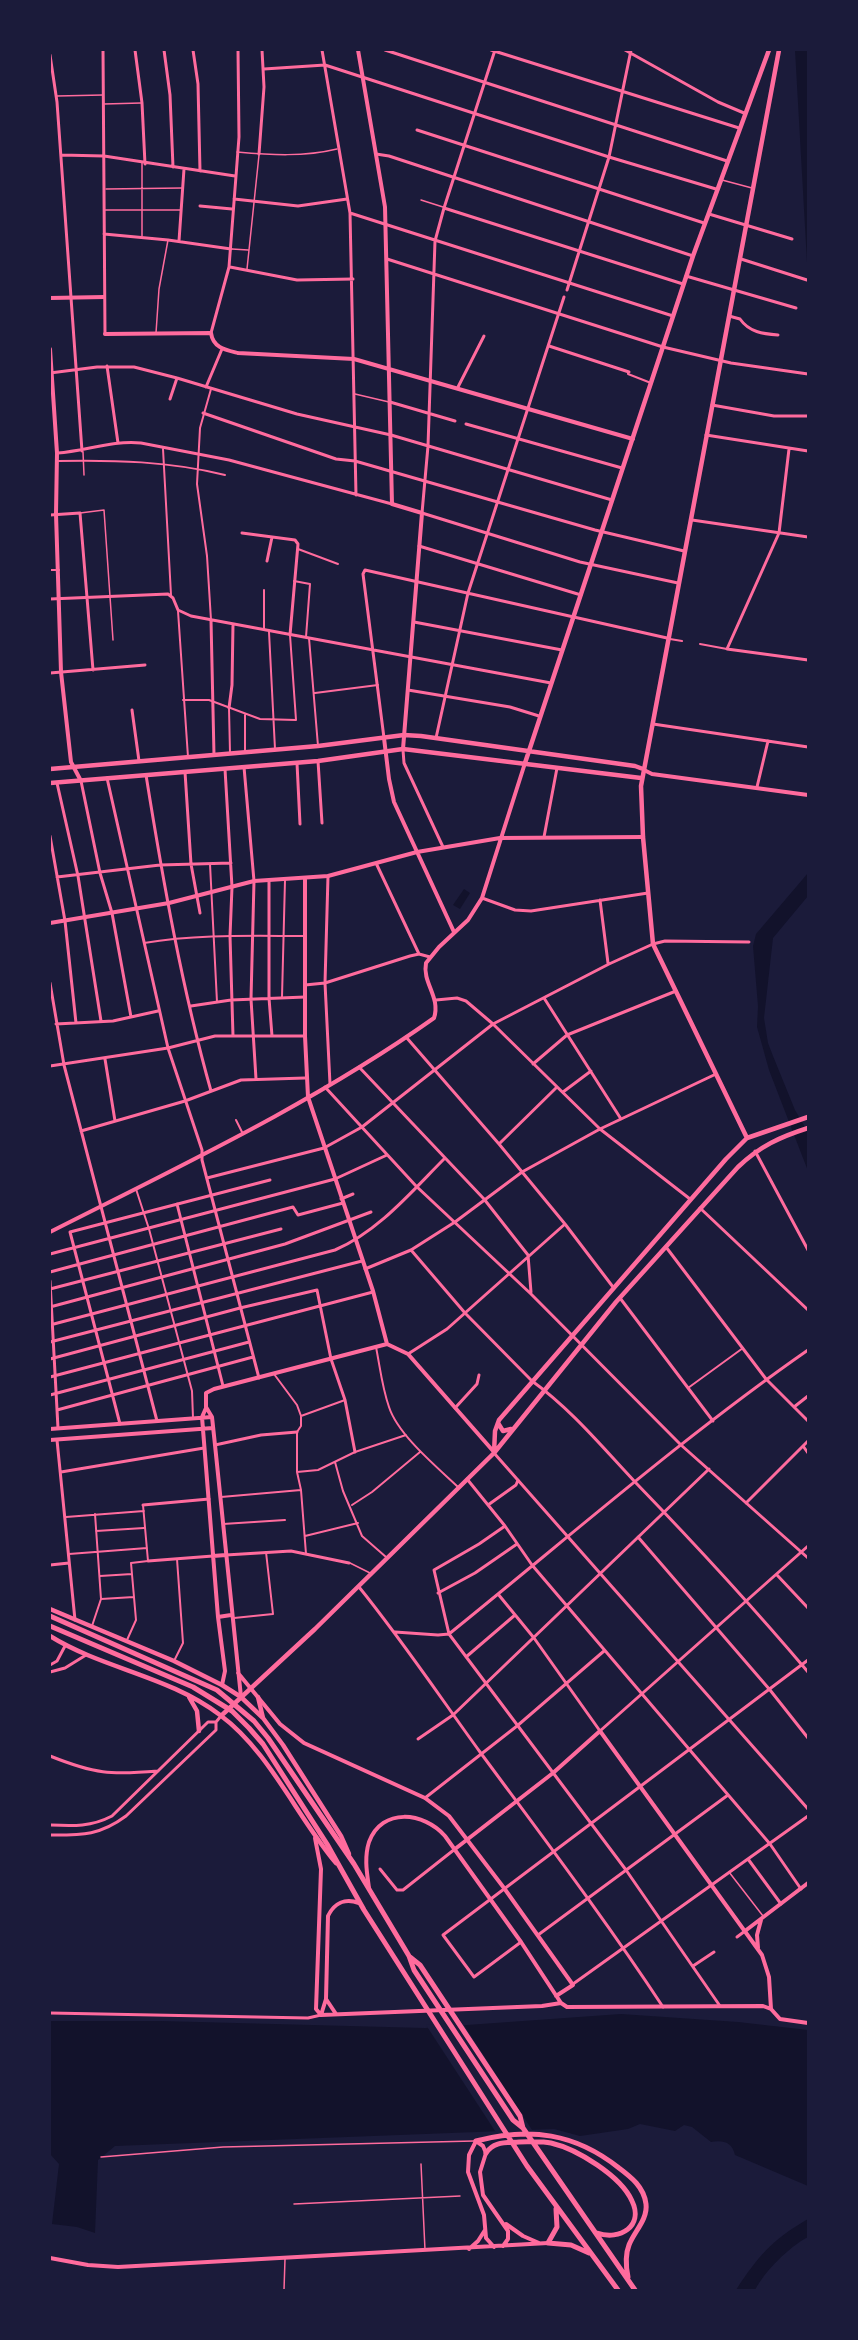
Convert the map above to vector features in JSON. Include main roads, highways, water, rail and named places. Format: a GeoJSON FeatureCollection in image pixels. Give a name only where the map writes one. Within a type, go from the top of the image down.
{"type":"FeatureCollection","features":[{"type":"Feature","properties":{"kind":"highway"},"geometry":{"type":"LineString","coordinates":[[52,1617],[217,1690],[237,1705],[268,1738],[354,1864],[409,1956],[414,1970],[507,2111],[523,2128],[635,2290]]}},
{"type":"Feature","properties":{"kind":"highway"},"geometry":{"type":"LineString","coordinates":[[51,1626],[193,1687],[232,1712],[263,1744],[527,2166],[618,2290]]}},
{"type":"Feature","properties":{"kind":"highway"},"geometry":{"type":"LineString","coordinates":[[476,2141],[491,2137],[529,2135],[564,2138],[596,2151],[632,2178],[644,2197],[646,2208],[643,2220],[626,2253],[629,2282]]}},
{"type":"Feature","properties":{"kind":"highway"},"geometry":{"type":"LineString","coordinates":[[486,2153],[497,2144],[552,2143],[578,2154],[609,2174],[630,2196],[635,2216],[630,2227],[621,2234],[606,2236],[596,2233]]}},
{"type":"Feature","properties":{"kind":"highway"},"geometry":{"type":"LineString","coordinates":[[552,2200],[558,2221],[555,2232],[545,2243],[571,2245],[594,2256]]}},
{"type":"Feature","properties":{"kind":"main road"},"geometry":{"type":"LineString","coordinates":[[525,763],[683,284],[769,50]]}},
{"type":"Feature","properties":{"kind":"main road"},"geometry":{"type":"LineString","coordinates":[[747,1138],[653,944],[643,837],[641,778],[706,435],[715,406],[720,361],[779,50]]}},
{"type":"Feature","properties":{"kind":"main road"},"geometry":{"type":"LineString","coordinates":[[50,769],[318,746],[404,735],[635,766],[643,769]]}},
{"type":"Feature","properties":{"kind":"main road"},"geometry":{"type":"LineString","coordinates":[[50,783],[318,761],[403,749],[641,778]]}},
{"type":"Feature","properties":{"kind":"main road"},"geometry":{"type":"LineString","coordinates":[[494,1453],[495,1431],[499,1420],[613,1287],[747,1138],[806,1117]]}},
{"type":"Feature","properties":{"kind":"main road"},"geometry":{"type":"LineString","coordinates":[[222,1716],[315,1629],[494,1453],[511,1429],[620,1298],[700,1208],[755,1151],[808,1128]]}},
{"type":"Feature","properties":{"kind":"main road"},"geometry":{"type":"LineString","coordinates":[[499,1420],[498,1425],[502,1430],[511,1429]]}},
{"type":"Feature","properties":{"kind":"main road"},"geometry":{"type":"LineString","coordinates":[[50,1609],[174,1661],[241,1697],[263,1718],[283,1745],[337,1830],[354,1864]]}},
{"type":"Feature","properties":{"kind":"main road"},"geometry":{"type":"LineString","coordinates":[[50,1636],[65,1646],[86,1655],[164,1683],[187,1694],[222,1716],[261,1758],[315,1838],[341,1870]]}},
{"type":"Feature","properties":{"kind":"main road"},"geometry":{"type":"LineString","coordinates":[[187,1694],[195,1672]]}},
{"type":"Feature","properties":{"kind":"main road"},"geometry":{"type":"LineString","coordinates":[[187,1694],[197,1711],[200,1731]]}},
{"type":"Feature","properties":{"kind":"main road"},"geometry":{"type":"LineString","coordinates":[[258,1697],[263,1718]]}}]}
